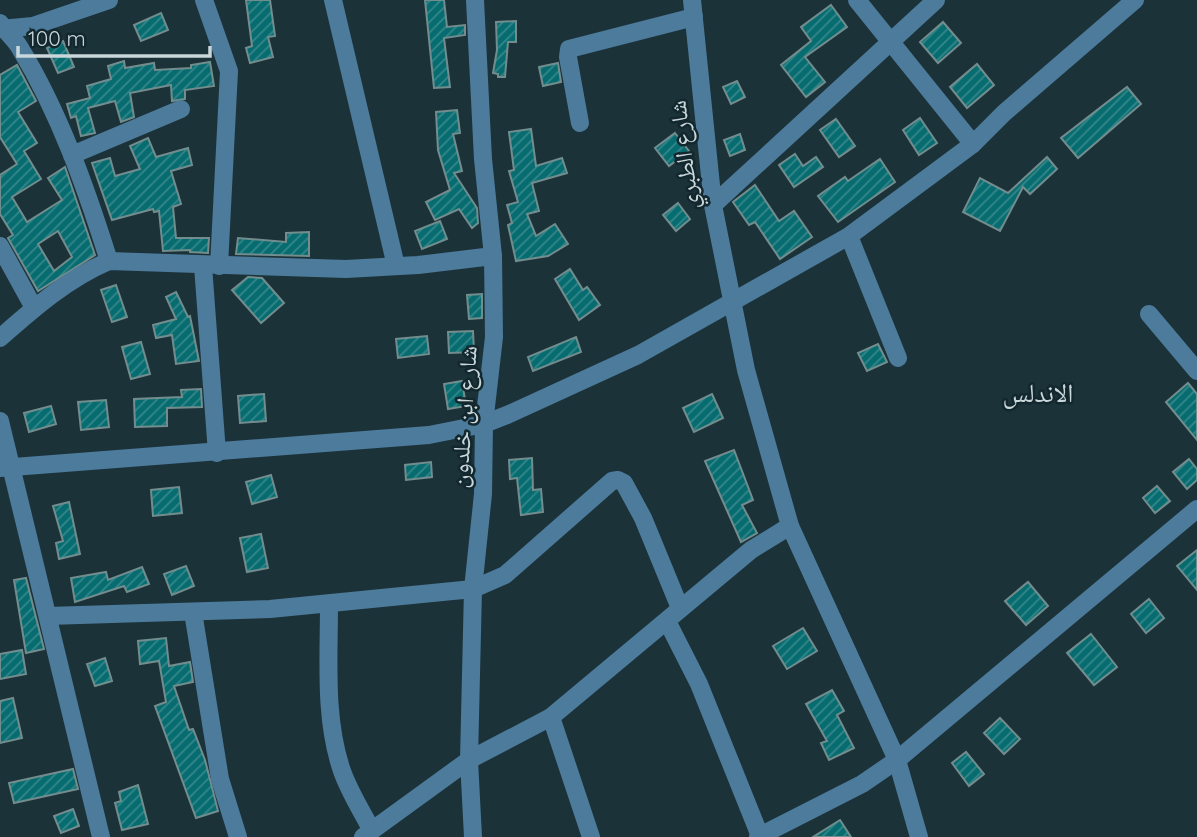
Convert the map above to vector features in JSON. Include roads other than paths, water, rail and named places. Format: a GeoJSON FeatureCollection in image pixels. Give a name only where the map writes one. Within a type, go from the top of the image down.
{"type":"FeatureCollection","features":[{"type":"Feature","properties":{"kind":"street"},"geometry":{"type":"LineString","coordinates":[[1,27],[33,26],[109,0]]}},
{"type":"Feature","properties":{"kind":"street"},"geometry":{"type":"LineString","coordinates":[[204,0],[229,71],[211,266],[217,453]]}},
{"type":"Feature","properties":{"kind":"street"},"geometry":{"type":"LineString","coordinates":[[333,0],[396,266]]}},
{"type":"Feature","properties":{"kind":"street","name":"شارع ابن خلدون"},"geometry":{"type":"LineString","coordinates":[[473,837],[468,760],[473,589],[483,494],[484,424],[494,337],[493,256],[483,159],[475,0]]}},
{"type":"Feature","properties":{"kind":"street"},"geometry":{"type":"LineString","coordinates":[[857,0],[973,145]]}},
{"type":"Feature","properties":{"kind":"street"},"geometry":{"type":"LineString","coordinates":[[713,205],[829,95],[891,43],[936,0]]}},
{"type":"Feature","properties":{"kind":"street"},"geometry":{"type":"LineString","coordinates":[[7,468],[156,454],[217,453],[429,435],[484,424],[638,355],[849,236],[973,145],[1004,113],[1135,0]]}},
{"type":"Feature","properties":{"kind":"street"},"geometry":{"type":"LineString","coordinates":[[580,123],[568,57],[569,49],[693,8]]}},
{"type":"Feature","properties":{"kind":"street","name":"شارع الطبري"},"geometry":{"type":"LineString","coordinates":[[693,8],[713,205],[746,370],[790,526],[897,760],[919,837]]}},
{"type":"Feature","properties":{"kind":"street"},"geometry":{"type":"LineString","coordinates":[[1,27],[25,57],[72,155],[109,261]]}},
{"type":"Feature","properties":{"kind":"street"},"geometry":{"type":"LineString","coordinates":[[72,155],[181,109]]}},
{"type":"Feature","properties":{"kind":"street"},"geometry":{"type":"LineString","coordinates":[[849,236],[898,358]]}},
{"type":"Feature","properties":{"kind":"street"},"geometry":{"type":"LineString","coordinates":[[0,246],[34,308]]}},
{"type":"Feature","properties":{"kind":"street"},"geometry":{"type":"LineString","coordinates":[[0,338],[34,308],[81,273],[109,261],[173,261],[211,266],[346,269],[493,256]]}},
{"type":"Feature","properties":{"kind":"street"},"geometry":{"type":"LineString","coordinates":[[1149,314],[1197,371]]}},
{"type":"Feature","properties":{"kind":"street"},"geometry":{"type":"LineString","coordinates":[[0,421],[7,468],[48,616],[101,837]]}},
{"type":"Feature","properties":{"kind":"street"},"geometry":{"type":"LineString","coordinates":[[48,616],[329,605],[433,591],[473,589],[505,575],[612,481],[618,480],[624,483],[643,518],[680,608]]}},
{"type":"Feature","properties":{"kind":"street"},"geometry":{"type":"LineString","coordinates":[[667,621],[699,684],[759,836],[862,784],[897,760],[1197,509]]}},
{"type":"Feature","properties":{"kind":"street"},"geometry":{"type":"LineString","coordinates":[[329,605],[329,680],[335,743],[342,771],[367,833],[468,760],[551,717],[751,550],[790,526]]}},
{"type":"Feature","properties":{"kind":"street"},"geometry":{"type":"LineString","coordinates":[[193,612],[220,779],[238,837]]}},
{"type":"Feature","properties":{"kind":"street"},"geometry":{"type":"LineString","coordinates":[[551,717],[591,837]]}},
{"type":"Feature","properties":{"kind":"district","name":"الاندلس"},"geometry":{"type":"Point","coordinates":[1038,393]}}]}
